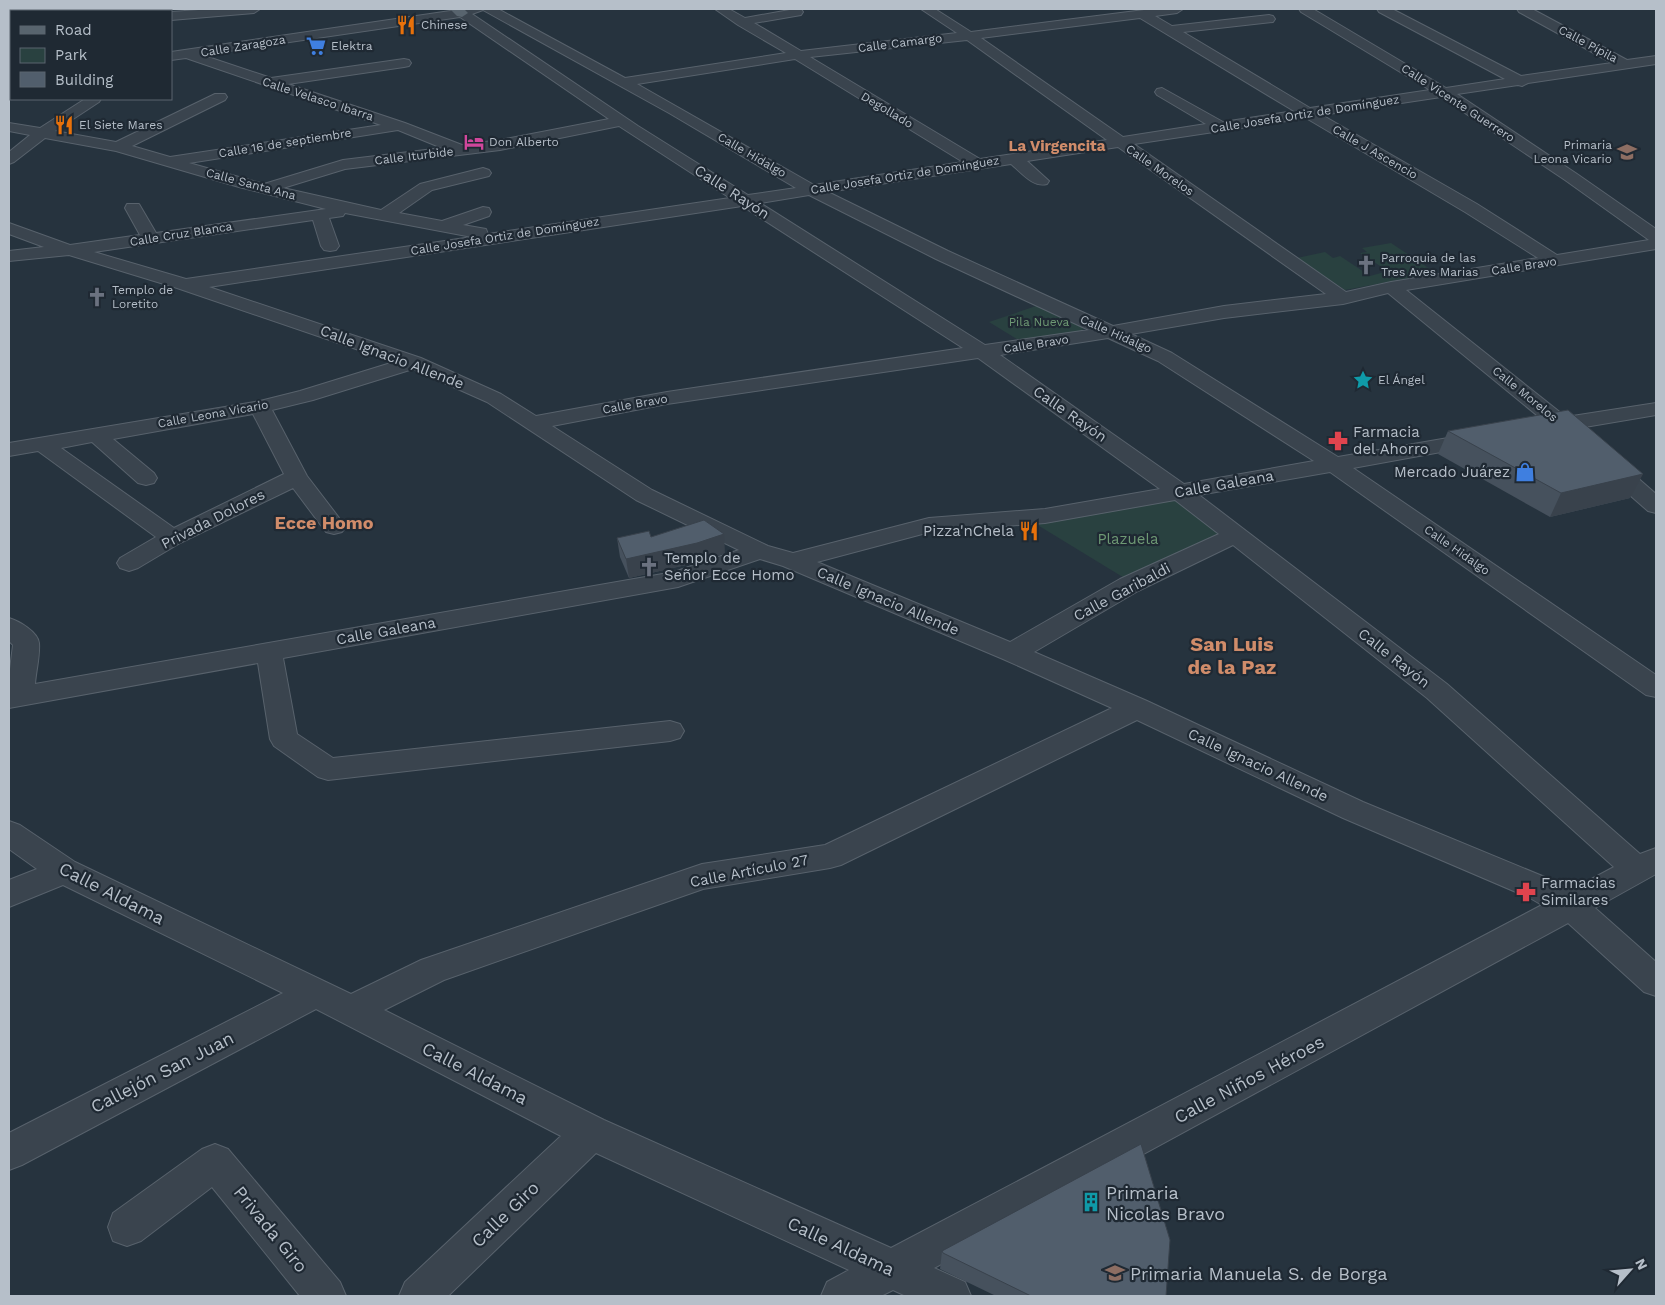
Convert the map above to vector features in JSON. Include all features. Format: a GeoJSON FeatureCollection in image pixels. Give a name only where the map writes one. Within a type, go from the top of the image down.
{"type":"FeatureCollection","features":[{"type":"Feature","properties":{"kind":"street"},"geometry":{"type":"LineString","coordinates":[[172,16],[254,9]]}},
{"type":"Feature","properties":{"kind":"street","name":"Calle Hidalgo"},"geometry":{"type":"LineString","coordinates":[[489,9],[814,190],[942,255],[1165,357],[1333,464],[1656,688]]}},
{"type":"Feature","properties":{"kind":"street","name":"Degollado"},"geometry":{"type":"LineString","coordinates":[[721,9],[977,164]]}},
{"type":"Feature","properties":{"kind":"street","name":"Calle Morelos"},"geometry":{"type":"LineString","coordinates":[[927,9],[968,35],[1343,298]]}},
{"type":"Feature","properties":{"kind":"street","name":"Calle Camargo"},"geometry":{"type":"LineString","coordinates":[[623,82],[798,55],[1177,9]]}},
{"type":"Feature","properties":{"kind":"street","name":"Calle Vicente Guerrero"},"geometry":{"type":"LineString","coordinates":[[1305,9],[1445,93],[1572,177],[1656,237]]}},
{"type":"Feature","properties":{"kind":"street"},"geometry":{"type":"LineString","coordinates":[[1384,9],[1522,82]]}},
{"type":"Feature","properties":{"kind":"street","name":"Calle Pípila"},"geometry":{"type":"LineString","coordinates":[[1523,9],[1626,65]]}},
{"type":"Feature","properties":{"kind":"street","name":"Calle Zaragoza"},"geometry":{"type":"LineString","coordinates":[[176,54],[462,10]]}},
{"type":"Feature","properties":{"kind":"street","name":"Calle Rayón"},"geometry":{"type":"LineString","coordinates":[[462,10],[628,125],[744,201],[983,352],[1180,492],[1437,691],[1647,865]]}},
{"type":"Feature","properties":{"kind":"street"},"geometry":{"type":"LineString","coordinates":[[742,22],[797,12]]}},
{"type":"Feature","properties":{"kind":"street","name":"Calle J Ascencio"},"geometry":{"type":"LineString","coordinates":[[1143,14],[1471,208],[1554,261]]}},
{"type":"Feature","properties":{"kind":"street"},"geometry":{"type":"LineString","coordinates":[[1169,30],[1269,19]]}},
{"type":"Feature","properties":{"kind":"street","name":"Calle Velasco Ibarra"},"geometry":{"type":"LineString","coordinates":[[176,54],[400,126],[464,151]]}},
{"type":"Feature","properties":{"kind":"street","name":"Calle Josefa Ortiz de Domínguez"},"geometry":{"type":"LineString","coordinates":[[183,284],[744,201],[1118,141],[1522,82],[1656,60]]}},
{"type":"Feature","properties":{"kind":"street"},"geometry":{"type":"LineString","coordinates":[[268,83],[404,64]]}},
{"type":"Feature","properties":{"kind":"street"},"geometry":{"type":"LineString","coordinates":[[1162,92],[1221,127]]}},
{"type":"Feature","properties":{"kind":"street"},"geometry":{"type":"LineString","coordinates":[[118,147],[220,97]]}},
{"type":"Feature","properties":{"kind":"street"},"geometry":{"type":"LineString","coordinates":[[9,159],[44,132],[92,100]]}},
{"type":"Feature","properties":{"kind":"street"},"geometry":{"type":"LineString","coordinates":[[529,147],[628,125]]}},
{"type":"Feature","properties":{"kind":"street","name":"Calle Iturbide"},"geometry":{"type":"LineString","coordinates":[[267,188],[343,165],[464,151],[628,125]]}},
{"type":"Feature","properties":{"kind":"street","name":"Calle 16 de septiembre"},"geometry":{"type":"LineString","coordinates":[[170,161],[400,126]]}},
{"type":"Feature","properties":{"kind":"street","name":"Calle Santa Ana"},"geometry":{"type":"LineString","coordinates":[[9,127],[118,147],[245,184],[353,210],[495,237]]}},
{"type":"Feature","properties":{"kind":"street"},"geometry":{"type":"LineString","coordinates":[[232,135],[248,149]]}},
{"type":"Feature","properties":{"kind":"street"},"geometry":{"type":"LineString","coordinates":[[1013,158],[1041,181]]}},
{"type":"Feature","properties":{"kind":"street"},"geometry":{"type":"LineString","coordinates":[[385,215],[426,187],[483,173]]}},
{"type":"Feature","properties":{"kind":"street"},"geometry":{"type":"LineString","coordinates":[[132,208],[150,238]]}},
{"type":"Feature","properties":{"kind":"street","name":"Calle Cruz Blanca"},"geometry":{"type":"LineString","coordinates":[[9,256],[71,250],[353,210]]}},
{"type":"Feature","properties":{"kind":"street"},"geometry":{"type":"LineString","coordinates":[[444,226],[483,212]]}},
{"type":"Feature","properties":{"kind":"street"},"geometry":{"type":"LineString","coordinates":[[319,214],[330,246]]}},
{"type":"Feature","properties":{"kind":"street","name":"Calle Ignacio Allende"},"geometry":{"type":"LineString","coordinates":[[9,228],[414,362],[494,398],[644,495],[760,551],[792,560],[1012,653],[1137,708],[1353,810],[1541,889],[1572,907],[1656,982]]}},
{"type":"Feature","properties":{"kind":"street","name":"Calle Bravo"},"geometry":{"type":"LineString","coordinates":[[533,422],[667,398],[983,352],[1224,312],[1343,298],[1391,287],[1656,244]]}},
{"type":"Feature","properties":{"kind":"street","name":"Calle Morelos"},"geometry":{"type":"LineString","coordinates":[[1391,287],[1562,424],[1656,506]]}},
{"type":"Feature","properties":{"kind":"street","name":"Calle Leona Vicario"},"geometry":{"type":"LineString","coordinates":[[9,450],[260,407],[306,396],[414,362]]}},
{"type":"Feature","properties":{"kind":"street"},"geometry":{"type":"LineString","coordinates":[[260,407],[297,476],[334,528]]}},
{"type":"Feature","properties":{"kind":"street"},"geometry":{"type":"LineString","coordinates":[[1524,431],[1656,409]]}},
{"type":"Feature","properties":{"kind":"street"},"geometry":{"type":"LineString","coordinates":[[95,434],[146,478]]}},
{"type":"Feature","properties":{"kind":"street","name":"Calle Galeana"},"geometry":{"type":"LineString","coordinates":[[792,560],[929,525],[1045,516],[1496,436]]}},
{"type":"Feature","properties":{"kind":"street"},"geometry":{"type":"LineString","coordinates":[[42,444],[172,538]]}},
{"type":"Feature","properties":{"kind":"street","name":"Privada Dolores"},"geometry":{"type":"LineString","coordinates":[[129,563],[172,538],[297,476]]}},
{"type":"Feature","properties":{"kind":"street","name":"Calle Garibaldi"},"geometry":{"type":"LineString","coordinates":[[1012,653],[1129,585],[1235,535]]}},
{"type":"Feature","properties":{"kind":"street","name":"Calle Galeana"},"geometry":{"type":"LineString","coordinates":[[14,697],[678,579],[760,551]]}},
{"type":"Feature","properties":{"kind":"street"},"geometry":{"type":"LineString","coordinates":[[9,627],[26,642],[14,697]]}},
{"type":"Feature","properties":{"kind":"street"},"geometry":{"type":"LineString","coordinates":[[269,652],[284,739],[328,769],[670,730]]}},
{"type":"Feature","properties":{"kind":"street","name":"Calle Artículo 27"},"geometry":{"type":"LineString","coordinates":[[350,1010],[434,970],[702,878],[830,856],[1137,708]]}},
{"type":"Feature","properties":{"kind":"street","name":"Calle Aldama"},"geometry":{"type":"LineString","coordinates":[[9,833],[64,871],[315,992],[592,1132],[951,1296]]}},
{"type":"Feature","properties":{"kind":"street","name":"Calle Niños Héroes"},"geometry":{"type":"LineString","coordinates":[[841,1296],[1572,907],[1647,865]]}},
{"type":"Feature","properties":{"kind":"street"},"geometry":{"type":"LineString","coordinates":[[9,894],[64,871]]}},
{"type":"Feature","properties":{"kind":"street","name":"Callejón San Juan"},"geometry":{"type":"LineString","coordinates":[[9,1152],[315,992]]}},
{"type":"Feature","properties":{"kind":"street","name":"Calle Giro"},"geometry":{"type":"LineString","coordinates":[[419,1296],[592,1132]]}},
{"type":"Feature","properties":{"kind":"street","name":"Privada Giro"},"geometry":{"type":"LineString","coordinates":[[127,1227],[215,1162],[326,1296]]}},
{"type":"Feature","properties":{"kind":"green space"},"geometry":{"type":"Polygon","coordinates":[[[1391,243],[1436,273],[1345,290],[1297,258],[1325,252],[1333,258],[1340,256],[1370,276],[1388,271],[1360,253],[1367,252],[1362,248],[1391,243]]]}},
{"type":"Feature","properties":{"kind":"green space","name":"Pila Nueva"},"geometry":{"type":"Polygon","coordinates":[[[1042,304],[1084,324],[1082,331],[1020,341],[989,322],[1042,304]]]}},
{"type":"Feature","properties":{"kind":"green space","name":"Plazuela"},"geometry":{"type":"Polygon","coordinates":[[[1179,495],[1223,532],[1126,579],[1031,521],[1179,495]]]}},
{"type":"Feature","properties":{"kind":"building"},"geometry":{"type":"Polygon","coordinates":[[[1568,410],[1643,474],[1561,493],[1448,431],[1568,410]]]}},
{"type":"Feature","properties":{"kind":"building"},"geometry":{"type":"Polygon","coordinates":[[[704,520],[724,534],[697,543],[626,559],[617,538],[649,531],[651,537],[704,520]]]}},
{"type":"Feature","properties":{"kind":"building","name":"Primaria Nicolas Bravo"},"geometry":{"type":"Polygon","coordinates":[[[1141,1144],[1170,1240],[1166,1296],[1031,1296],[943,1253],[942,1251],[1141,1144]]]}},
{"type":"Feature","properties":{"kind":"place","name":"Chinese"},"geometry":{"type":"Point","coordinates":[406,25]}},
{"type":"Feature","properties":{"kind":"place","name":"Elektra"},"geometry":{"type":"Point","coordinates":[316,46]}},
{"type":"Feature","properties":{"kind":"place","name":"El Siete Mares"},"geometry":{"type":"Point","coordinates":[64,125]}},
{"type":"Feature","properties":{"kind":"place","name":"Don Alberto"},"geometry":{"type":"Point","coordinates":[474,142]}},
{"type":"Feature","properties":{"kind":"place","name":"Primaria Leona Vicario"},"geometry":{"type":"Point","coordinates":[1627,152]}},
{"type":"Feature","properties":{"kind":"place","name":"Parroquia de las Tres Aves Marias"},"geometry":{"type":"Point","coordinates":[1366,265]}},
{"type":"Feature","properties":{"kind":"place","name":"Templo de Loretito"},"geometry":{"type":"Point","coordinates":[97,297]}},
{"type":"Feature","properties":{"kind":"place","name":"El Ángel"},"geometry":{"type":"Point","coordinates":[1363,380]}},
{"type":"Feature","properties":{"kind":"place","name":"Farmacia del Ahorro"},"geometry":{"type":"Point","coordinates":[1338,441]}},
{"type":"Feature","properties":{"kind":"place","name":"Mercado Juárez"},"geometry":{"type":"Point","coordinates":[1525,472]}},
{"type":"Feature","properties":{"kind":"place","name":"Pizza'nChela"},"geometry":{"type":"Point","coordinates":[1029,531]}},
{"type":"Feature","properties":{"kind":"place","name":"Templo de Señor Ecce Homo"},"geometry":{"type":"Point","coordinates":[649,567]}},
{"type":"Feature","properties":{"kind":"place","name":"Farmacias Similares"},"geometry":{"type":"Point","coordinates":[1526,892]}},
{"type":"Feature","properties":{"kind":"place","name":"Primaria Nicolas Bravo"},"geometry":{"type":"Point","coordinates":[1091,1202]}},
{"type":"Feature","properties":{"kind":"place","name":"Primaria Manuela S. de Borga"},"geometry":{"type":"Point","coordinates":[1115,1273]}},
{"type":"Feature","properties":{"kind":"district","name":"La Virgencita"},"geometry":{"type":"Point","coordinates":[1057,146]}},
{"type":"Feature","properties":{"kind":"district","name":"Ecce Homo"},"geometry":{"type":"Point","coordinates":[324,522]}},
{"type":"Feature","properties":{"kind":"district","name":"San Luis de la Paz"},"geometry":{"type":"Point","coordinates":[1232,656]}}]}
